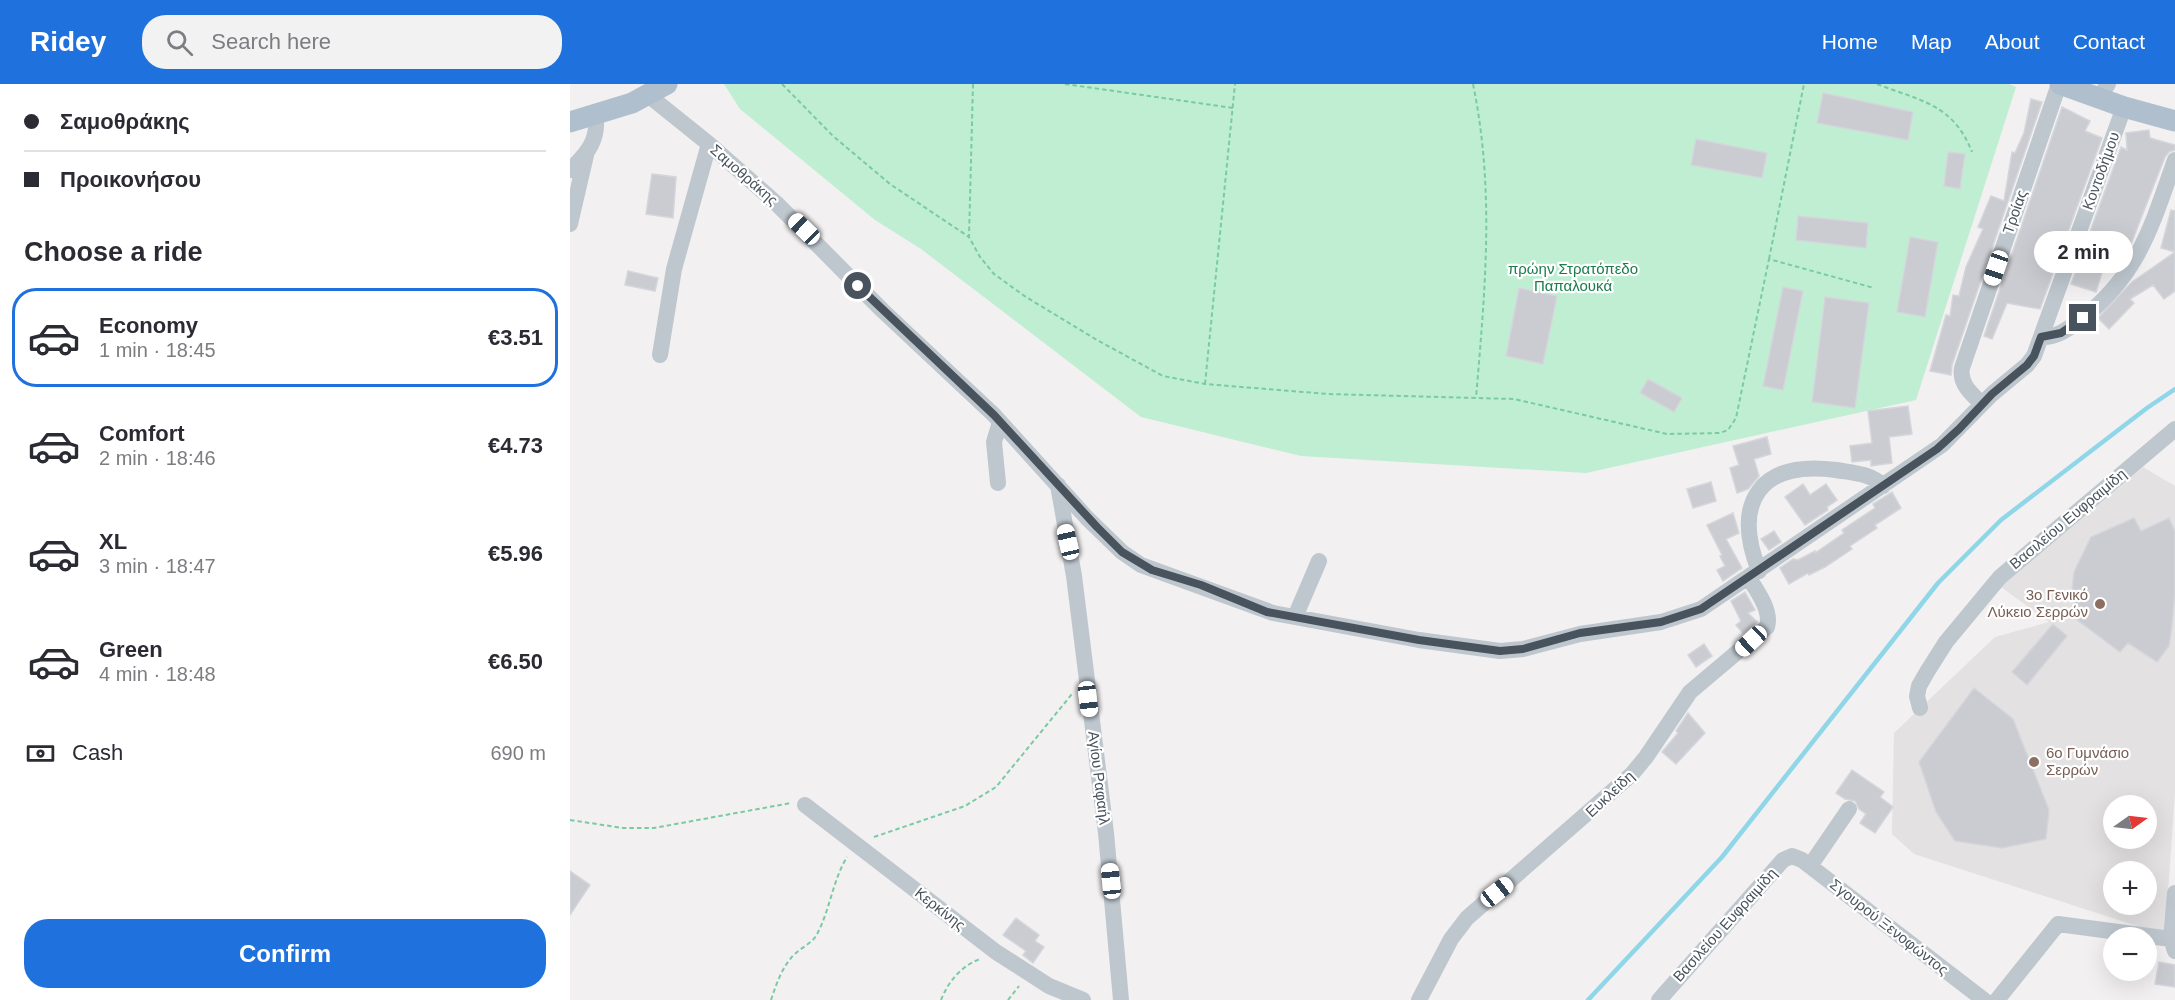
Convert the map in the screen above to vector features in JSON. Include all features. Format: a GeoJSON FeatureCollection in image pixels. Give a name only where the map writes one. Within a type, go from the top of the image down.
{"type":"FeatureCollection","features":[{"type":"Feature","properties":{"kind":"main road"},"geometry":{"type":"LineString","coordinates":[[570,122],[648,95],[667,84]]}},
{"type":"Feature","properties":{"kind":"main road"},"geometry":{"type":"LineString","coordinates":[[2060,84],[2104,91],[2124,107],[2175,121]]}},
{"type":"Feature","properties":{"kind":"street","name":"Τροίας"},"geometry":{"type":"LineString","coordinates":[[1982,404],[1964,385],[1961,377],[1962,368],[2060,84]]}},
{"type":"Feature","properties":{"kind":"street","name":"Σαμοθράκης"},"geometry":{"type":"LineString","coordinates":[[648,95],[709,144],[776,203],[882,310],[1000,422],[1087,518],[1122,552],[1141,565],[1259,609],[1419,640],[1508,651],[1580,633],[1661,622],[1687,615],[1708,605],[1754,575]]}},
{"type":"Feature","properties":{"kind":"street","name":"Κοντοδήμου"},"geometry":{"type":"LineString","coordinates":[[2041,337],[2124,107]]}},
{"type":"Feature","properties":{"kind":"street"},"geometry":{"type":"LineString","coordinates":[[570,170],[587,151],[597,133],[595,114]]}},
{"type":"Feature","properties":{"kind":"street"},"geometry":{"type":"LineString","coordinates":[[2154,116],[2175,130]]}},
{"type":"Feature","properties":{"kind":"street"},"geometry":{"type":"LineString","coordinates":[[660,355],[674,269],[709,144]]}},
{"type":"Feature","properties":{"kind":"street"},"geometry":{"type":"LineString","coordinates":[[570,224],[587,151]]}},
{"type":"Feature","properties":{"kind":"street"},"geometry":{"type":"LineString","coordinates":[[1883,486],[1869,476],[1831,470],[1796,469],[1778,474],[1757,494],[1749,510],[1749,538],[1754,575],[1883,486],[1942,445],[1982,404],[2027,365],[2034,356],[2041,337],[2056,335],[2075,324],[2106,298],[2125,276],[2143,245],[2175,160]]}},
{"type":"Feature","properties":{"kind":"street"},"geometry":{"type":"LineString","coordinates":[[998,483],[994,442],[1000,422]]}},
{"type":"Feature","properties":{"kind":"street","name":"Βασιλείου Ευφραιμίδη"},"geometry":{"type":"LineString","coordinates":[[1920,708],[1917,696],[1919,686],[1927,672],[1946,642],[2000,577],[2175,429]]}},
{"type":"Feature","properties":{"kind":"street","name":"Αγίου Ραφαήλ"},"geometry":{"type":"LineString","coordinates":[[1058,485],[1074,576],[1106,833],[1121,1000]]}},
{"type":"Feature","properties":{"kind":"street"},"geometry":{"type":"LineString","coordinates":[[1065,530],[1087,518]]}},
{"type":"Feature","properties":{"kind":"street"},"geometry":{"type":"LineString","coordinates":[[1295,617],[1318,561]]}},
{"type":"Feature","properties":{"kind":"street","name":"Ευκλείδη"},"geometry":{"type":"LineString","coordinates":[[1419,1000],[1451,939],[1467,918],[1632,774],[1690,692],[1767,627],[1765,608],[1754,575]]}},
{"type":"Feature","properties":{"kind":"street","name":"Κερκίνης"},"geometry":{"type":"LineString","coordinates":[[805,805],[996,952],[1049,986],[1083,1000]]}},
{"type":"Feature","properties":{"kind":"street"},"geometry":{"type":"LineString","coordinates":[[1810,866],[1849,809]]}},
{"type":"Feature","properties":{"kind":"street","name":"Βασιλείου Ευφραιμίδη"},"geometry":{"type":"LineString","coordinates":[[1659,1000],[1783,860],[1794,856]]}},
{"type":"Feature","properties":{"kind":"street","name":"Σγουρού Ξενοφώντος"},"geometry":{"type":"LineString","coordinates":[[1794,856],[1985,1000]]}},
{"type":"Feature","properties":{"kind":"street"},"geometry":{"type":"LineString","coordinates":[[1985,1000],[2058,924],[2173,945],[2175,893]]}},
{"type":"Feature","properties":{"kind":"street"},"geometry":{"type":"LineString","coordinates":[[1038,1000],[1049,986]]}},
{"type":"Feature","properties":{"kind":"path"},"geometry":{"type":"LineString","coordinates":[[782,84],[833,136],[890,184],[969,237],[980,257],[994,274],[1026,297],[1097,340],[1163,376],[1205,384],[1328,394],[1515,399],[1667,434],[1702,435],[1728,430],[1736,418],[1804,84]]}},
{"type":"Feature","properties":{"kind":"path"},"geometry":{"type":"LineString","coordinates":[[969,237],[973,84]]}},
{"type":"Feature","properties":{"kind":"path"},"geometry":{"type":"LineString","coordinates":[[1065,84],[1233,108]]}},
{"type":"Feature","properties":{"kind":"path"},"geometry":{"type":"LineString","coordinates":[[1205,384],[1235,84]]}},
{"type":"Feature","properties":{"kind":"path"},"geometry":{"type":"LineString","coordinates":[[1473,84],[1478,108],[1486,189],[1488,264],[1476,398]]}},
{"type":"Feature","properties":{"kind":"path"},"geometry":{"type":"LineString","coordinates":[[1877,84],[1945,112],[1959,126],[1972,152]]}},
{"type":"Feature","properties":{"kind":"path"},"geometry":{"type":"LineString","coordinates":[[1769,259],[1874,288]]}},
{"type":"Feature","properties":{"kind":"path"},"geometry":{"type":"LineString","coordinates":[[771,1000],[778,979],[792,957],[814,938],[827,911],[838,872],[856,844],[965,806],[996,787],[1086,678]]}},
{"type":"Feature","properties":{"kind":"path"},"geometry":{"type":"LineString","coordinates":[[570,820],[622,828],[654,828],[786,803],[805,805]]}},
{"type":"Feature","properties":{"kind":"path"},"geometry":{"type":"LineString","coordinates":[[941,1000],[951,980],[973,962],[996,952]]}},
{"type":"Feature","properties":{"kind":"path"},"geometry":{"type":"LineString","coordinates":[[1008,1000],[1029,974]]}},
{"type":"Feature","properties":{"kind":"shaded area","name":"6ο Γυμνάσιο Σερρών"},"geometry":{"type":"Polygon","coordinates":[[[2143,467],[2175,486],[2175,793],[2165,935],[2157,932],[2157,927],[2140,927],[2103,915],[2157,915],[2157,861],[2103,861],[2103,915],[1914,854],[1892,834],[1894,733],[1995,637],[2049,622],[2001,587],[2003,580],[2143,467]]]}},
{"type":"Feature","properties":{"kind":"green space","name":"πρώην Στρατόπεδο Παπαλουκά"},"geometry":{"type":"Polygon","coordinates":[[[724,84],[2009,84],[2016,87],[1916,400],[1586,473],[1301,456],[1141,417],[921,249],[875,220],[740,109],[724,84]]]}},
{"type":"Feature","properties":{"kind":"building"},"geometry":{"type":"Polygon","coordinates":[[[1823,93],[1913,112],[1908,140],[1817,123],[1823,93]]]}},
{"type":"Feature","properties":{"kind":"building"},"geometry":{"type":"Polygon","coordinates":[[[2031,99],[2042,102],[1952,365],[1951,375],[1930,371],[1946,315],[1950,316],[1953,295],[1959,296],[1966,267],[1983,229],[1978,227],[1991,196],[2004,201],[2012,152],[2015,153],[2024,133],[2031,99]]]}},
{"type":"Feature","properties":{"kind":"building"},"geometry":{"type":"Polygon","coordinates":[[[2062,107],[2090,121],[2085,131],[2102,138],[2040,309],[2007,303],[1992,339],[1984,336],[2062,107]]]}},
{"type":"Feature","properties":{"kind":"building"},"geometry":{"type":"Polygon","coordinates":[[[2149,130],[2150,138],[2175,145],[2175,150],[2169,152],[2165,157],[2131,244],[2113,237],[2096,292],[2071,284],[2121,147],[2127,150],[2126,133],[2149,130]]]}},
{"type":"Feature","properties":{"kind":"building"},"geometry":{"type":"Polygon","coordinates":[[[1696,139],[1767,153],[1762,178],[1691,165],[1696,139]]]}},
{"type":"Feature","properties":{"kind":"building"},"geometry":{"type":"Polygon","coordinates":[[[1948,152],[1965,154],[1960,189],[1944,186],[1948,152]]]}},
{"type":"Feature","properties":{"kind":"building"},"geometry":{"type":"Polygon","coordinates":[[[652,174],[676,177],[673,218],[646,214],[652,174]]]}},
{"type":"Feature","properties":{"kind":"building"},"geometry":{"type":"Polygon","coordinates":[[[2171,210],[2175,211],[2175,252],[2161,248],[2171,210]]]}},
{"type":"Feature","properties":{"kind":"building"},"geometry":{"type":"Polygon","coordinates":[[[1798,216],[1868,223],[1866,248],[1796,240],[1798,216]]]}},
{"type":"Feature","properties":{"kind":"building"},"geometry":{"type":"Polygon","coordinates":[[[1910,237],[1938,242],[1925,317],[1897,312],[1910,237]]]}},
{"type":"Feature","properties":{"kind":"building"},"geometry":{"type":"Polygon","coordinates":[[[2175,252],[2175,291],[2164,299],[2153,285],[2130,299],[2134,303],[2109,329],[2098,318],[2132,282],[2175,252]]]}},
{"type":"Feature","properties":{"kind":"building"},"geometry":{"type":"Polygon","coordinates":[[[628,271],[658,278],[655,291],[625,285],[628,271]]]}},
{"type":"Feature","properties":{"kind":"building"},"geometry":{"type":"Polygon","coordinates":[[[1783,287],[1803,291],[1783,390],[1763,386],[1783,287]]]}},
{"type":"Feature","properties":{"kind":"building"},"geometry":{"type":"Polygon","coordinates":[[[1519,288],[1557,296],[1543,364],[1506,356],[1519,288]]]}},
{"type":"Feature","properties":{"kind":"building"},"geometry":{"type":"Polygon","coordinates":[[[1825,297],[1869,303],[1855,408],[1812,402],[1825,297]]]}},
{"type":"Feature","properties":{"kind":"building"},"geometry":{"type":"Polygon","coordinates":[[[1648,379],[1682,398],[1674,412],[1640,393],[1648,379]]]}},
{"type":"Feature","properties":{"kind":"building"},"geometry":{"type":"Polygon","coordinates":[[[1908,406],[1912,434],[1889,437],[1892,463],[1871,466],[1871,460],[1852,462],[1850,446],[1872,443],[1868,411],[1908,406]]]}},
{"type":"Feature","properties":{"kind":"building"},"geometry":{"type":"Polygon","coordinates":[[[1767,437],[1771,454],[1754,459],[1759,476],[1748,489],[1737,493],[1730,468],[1739,465],[1733,446],[1767,437]]]}},
{"type":"Feature","properties":{"kind":"building"},"geometry":{"type":"Polygon","coordinates":[[[1711,482],[1716,501],[1693,508],[1687,489],[1711,482]]]}},
{"type":"Feature","properties":{"kind":"building"},"geometry":{"type":"Polygon","coordinates":[[[1803,484],[1810,495],[1826,484],[1837,500],[1827,507],[1828,510],[1805,525],[1785,497],[1803,484]]]}},
{"type":"Feature","properties":{"kind":"building"},"geometry":{"type":"Polygon","coordinates":[[[1892,492],[1901,508],[1875,525],[1877,528],[1850,546],[1852,549],[1825,567],[1809,575],[1808,573],[1789,584],[1780,568],[1793,559],[1798,560],[1815,551],[1815,553],[1844,533],[1842,530],[1875,508],[1873,504],[1892,492]]]}},
{"type":"Feature","properties":{"kind":"building"},"geometry":{"type":"Polygon","coordinates":[[[1733,513],[1739,533],[1726,539],[1742,568],[1723,581],[1717,570],[1725,566],[1720,556],[1722,555],[1707,525],[1733,513]]]}},
{"type":"Feature","properties":{"kind":"building"},"geometry":{"type":"Polygon","coordinates":[[[2134,518],[2141,531],[2169,518],[2175,532],[2175,592],[2172,625],[2169,646],[2157,662],[2128,643],[2120,652],[2076,619],[2072,590],[2074,572],[2091,537],[2134,518]]]}},
{"type":"Feature","properties":{"kind":"building"},"geometry":{"type":"Polygon","coordinates":[[[1774,531],[1781,542],[1769,550],[1761,539],[1774,531]]]}},
{"type":"Feature","properties":{"kind":"building"},"geometry":{"type":"Polygon","coordinates":[[[1745,592],[1755,610],[1748,613],[1757,622],[1743,633],[1736,625],[1741,621],[1731,601],[1745,592]]]}},
{"type":"Feature","properties":{"kind":"building"},"geometry":{"type":"Polygon","coordinates":[[[2053,624],[2067,636],[2027,685],[2012,672],[2053,624]]]}},
{"type":"Feature","properties":{"kind":"building"},"geometry":{"type":"Polygon","coordinates":[[[1704,644],[1712,656],[1696,667],[1688,655],[1704,644]]]}},
{"type":"Feature","properties":{"kind":"building"},"geometry":{"type":"Polygon","coordinates":[[[1974,688],[2013,719],[2049,810],[2046,839],[2002,848],[1955,841],[1936,812],[1919,762],[1974,688]]]}},
{"type":"Feature","properties":{"kind":"building"},"geometry":{"type":"Polygon","coordinates":[[[1688,713],[1705,733],[1676,764],[1662,752],[1678,733],[1676,731],[1688,713]]]}},
{"type":"Feature","properties":{"kind":"building"},"geometry":{"type":"Polygon","coordinates":[[[1852,770],[1884,792],[1880,797],[1893,807],[1875,833],[1860,823],[1866,814],[1859,809],[1855,801],[1845,799],[1836,793],[1852,770]]]}},
{"type":"Feature","properties":{"kind":"building"},"geometry":{"type":"Polygon","coordinates":[[[570,871],[590,885],[570,915],[570,871]]]}},
{"type":"Feature","properties":{"kind":"building"},"geometry":{"type":"Polygon","coordinates":[[[1016,918],[1039,935],[1035,941],[1044,947],[1033,963],[1023,955],[1026,951],[1003,935],[1016,918]]]}},
{"type":"Feature","properties":{"kind":"building"},"geometry":{"type":"Polygon","coordinates":[[[2159,962],[2175,965],[2175,987],[2155,984],[2159,962]]]}},
{"type":"Feature","properties":{"kind":"waterway"},"geometry":{"type":"LineString","coordinates":[[1588,1000],[1722,857],[1938,583],[2001,520],[2175,389]]}},
{"type":"Feature","properties":{"kind":"place","name":"3ο Γενικό Λύκειο Σερρών"},"geometry":{"type":"Point","coordinates":[2100,604]}},
{"type":"Feature","properties":{"kind":"place","name":"6ο Γυμνάσιο Σερρών"},"geometry":{"type":"Point","coordinates":[2034,762]}},
{"type":"Feature","properties":{"kind":"route"},"geometry":{"type":"LineString","coordinates":[[858,286],[994,415],[1087,518],[1122,552],[1141,565],[1201,585],[1267,612],[1419,640],[1500,651],[1523,649],[1580,633],[1661,622],[1701,609],[1725,595],[1937,449],[1992,394],[2027,365],[2034,356],[2041,337],[2046,338],[2061,333],[2083,318]]}}]}
